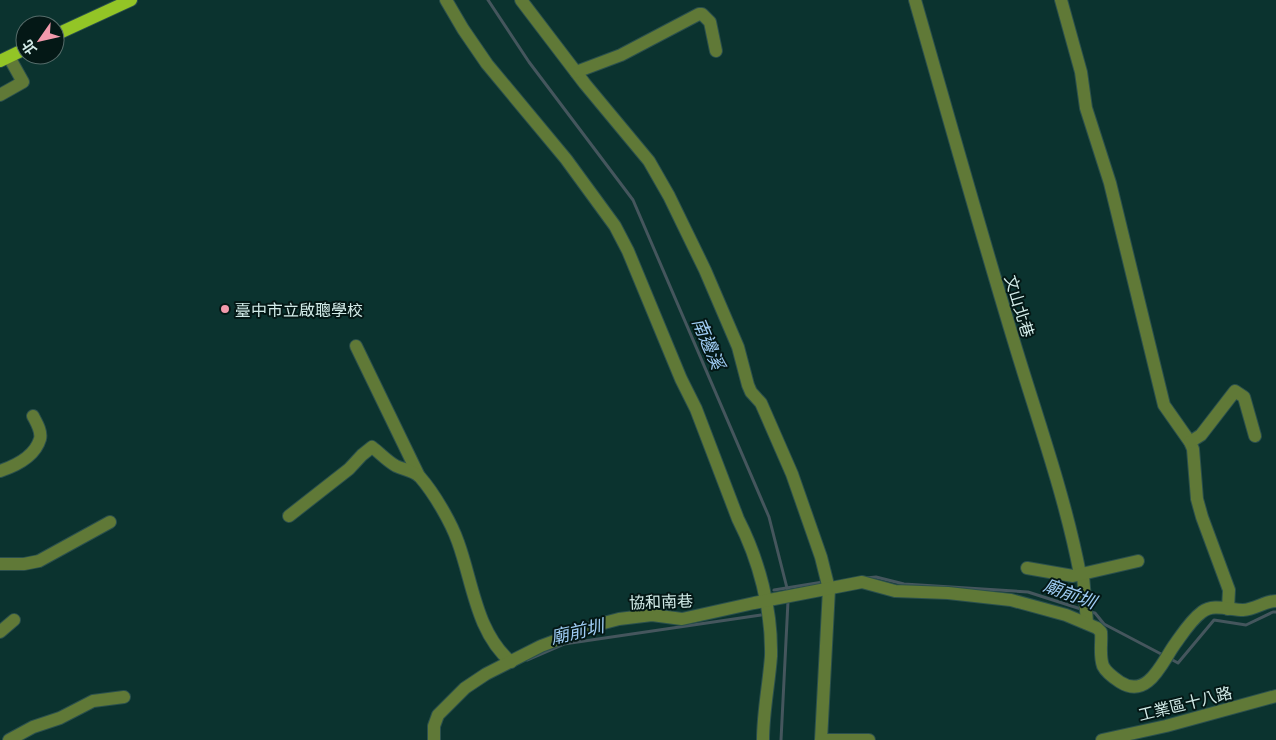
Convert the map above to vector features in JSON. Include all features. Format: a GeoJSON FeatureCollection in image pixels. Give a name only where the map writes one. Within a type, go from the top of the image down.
{"type":"FeatureCollection","features":[{"type":"Feature","properties":{"kind":"main road"},"geometry":{"type":"LineString","coordinates":[[65,30],[132,0]]}},
{"type":"Feature","properties":{"kind":"street"},"geometry":{"type":"LineString","coordinates":[[446,0],[487,64],[566,159],[615,226],[628,251],[681,379],[696,409],[738,519],[746,535],[760,576],[766,601],[771,656],[763,717],[763,740]]}},
{"type":"Feature","properties":{"kind":"street"},"geometry":{"type":"LineString","coordinates":[[520,0],[649,161],[691,240],[738,347],[748,385],[761,403],[792,474],[821,557],[829,589],[821,740],[869,740]]}},
{"type":"Feature","properties":{"kind":"street","name":"文山北巷"},"geometry":{"type":"LineString","coordinates":[[915,0],[1015,346],[1072,530],[1080,574],[1083,576],[1087,622]]}},
{"type":"Feature","properties":{"kind":"street"},"geometry":{"type":"LineString","coordinates":[[1061,0],[1078,59],[1086,108],[1110,183],[1164,405],[1193,449],[1198,499],[1202,517],[1229,590],[1228,609]]}},
{"type":"Feature","properties":{"kind":"street"},"geometry":{"type":"LineString","coordinates":[[576,72],[621,55],[698,14],[702,14],[710,22],[716,51]]}},
{"type":"Feature","properties":{"kind":"street"},"geometry":{"type":"LineString","coordinates":[[0,95],[23,82],[5,59]]}},
{"type":"Feature","properties":{"kind":"street"},"geometry":{"type":"LineString","coordinates":[[356,346],[419,476],[449,520],[459,543],[486,631],[511,662]]}},
{"type":"Feature","properties":{"kind":"street"},"geometry":{"type":"LineString","coordinates":[[1190,442],[1201,435],[1235,391],[1244,397],[1255,436]]}},
{"type":"Feature","properties":{"kind":"street"},"geometry":{"type":"LineString","coordinates":[[0,471],[17,465],[31,452],[40,438],[39,428],[33,416]]}},
{"type":"Feature","properties":{"kind":"street"},"geometry":{"type":"LineString","coordinates":[[289,516],[349,469],[372,447],[397,466],[419,476]]}},
{"type":"Feature","properties":{"kind":"street"},"geometry":{"type":"LineString","coordinates":[[0,564],[24,564],[39,560],[110,522]]}},
{"type":"Feature","properties":{"kind":"street"},"geometry":{"type":"LineString","coordinates":[[1028,568],[1073,576],[1138,561]]}},
{"type":"Feature","properties":{"kind":"street"},"geometry":{"type":"LineString","coordinates":[[829,589],[862,582],[895,591],[948,593],[1011,600],[1087,622],[1101,632],[1103,665],[1106,671],[1120,682],[1131,687],[1139,686],[1158,672],[1174,645],[1195,618],[1208,608],[1253,609],[1271,601],[1276,601]]}},
{"type":"Feature","properties":{"kind":"street","name":"協和南巷"},"geometry":{"type":"LineString","coordinates":[[434,740],[434,726],[438,715],[465,688],[486,674],[549,642],[619,619],[652,615],[682,620],[829,589]]}},
{"type":"Feature","properties":{"kind":"street"},"geometry":{"type":"LineString","coordinates":[[0,632],[14,620]]}},
{"type":"Feature","properties":{"kind":"street"},"geometry":{"type":"LineString","coordinates":[[10,740],[33,726],[60,718],[93,701],[124,696]]}},
{"type":"Feature","properties":{"kind":"street","name":"工業區十八路"},"geometry":{"type":"LineString","coordinates":[[1102,740],[1166,726],[1276,696]]}},
{"type":"Feature","properties":{"kind":"waterway","name":"南邊溪"},"geometry":{"type":"LineString","coordinates":[[488,0],[529,62],[633,200],[769,517],[788,592]]}},
{"type":"Feature","properties":{"kind":"waterway","name":"廟前圳"},"geometry":{"type":"LineString","coordinates":[[866,578],[876,577],[904,584],[1028,592],[1084,610]]}},
{"type":"Feature","properties":{"kind":"waterway","name":"廟前圳"},"geometry":{"type":"LineString","coordinates":[[774,590],[823,582]]}},
{"type":"Feature","properties":{"kind":"waterway","name":"南邊溪"},"geometry":{"type":"LineString","coordinates":[[781,740],[788,601]]}},
{"type":"Feature","properties":{"kind":"waterway","name":"廟前圳"},"geometry":{"type":"LineString","coordinates":[[1090,612],[1095,613],[1104,624],[1163,655]]}},
{"type":"Feature","properties":{"kind":"waterway","name":"廟前圳"},"geometry":{"type":"LineString","coordinates":[[1169,658],[1178,663],[1214,620],[1246,625],[1276,612]]}},
{"type":"Feature","properties":{"kind":"waterway","name":"廟前圳"},"geometry":{"type":"LineString","coordinates":[[527,660],[564,644],[761,615]]}},
{"type":"Feature","properties":{"kind":"place","name":"臺中市立啟聰學校"},"geometry":{"type":"Point","coordinates":[225,309]}}]}
